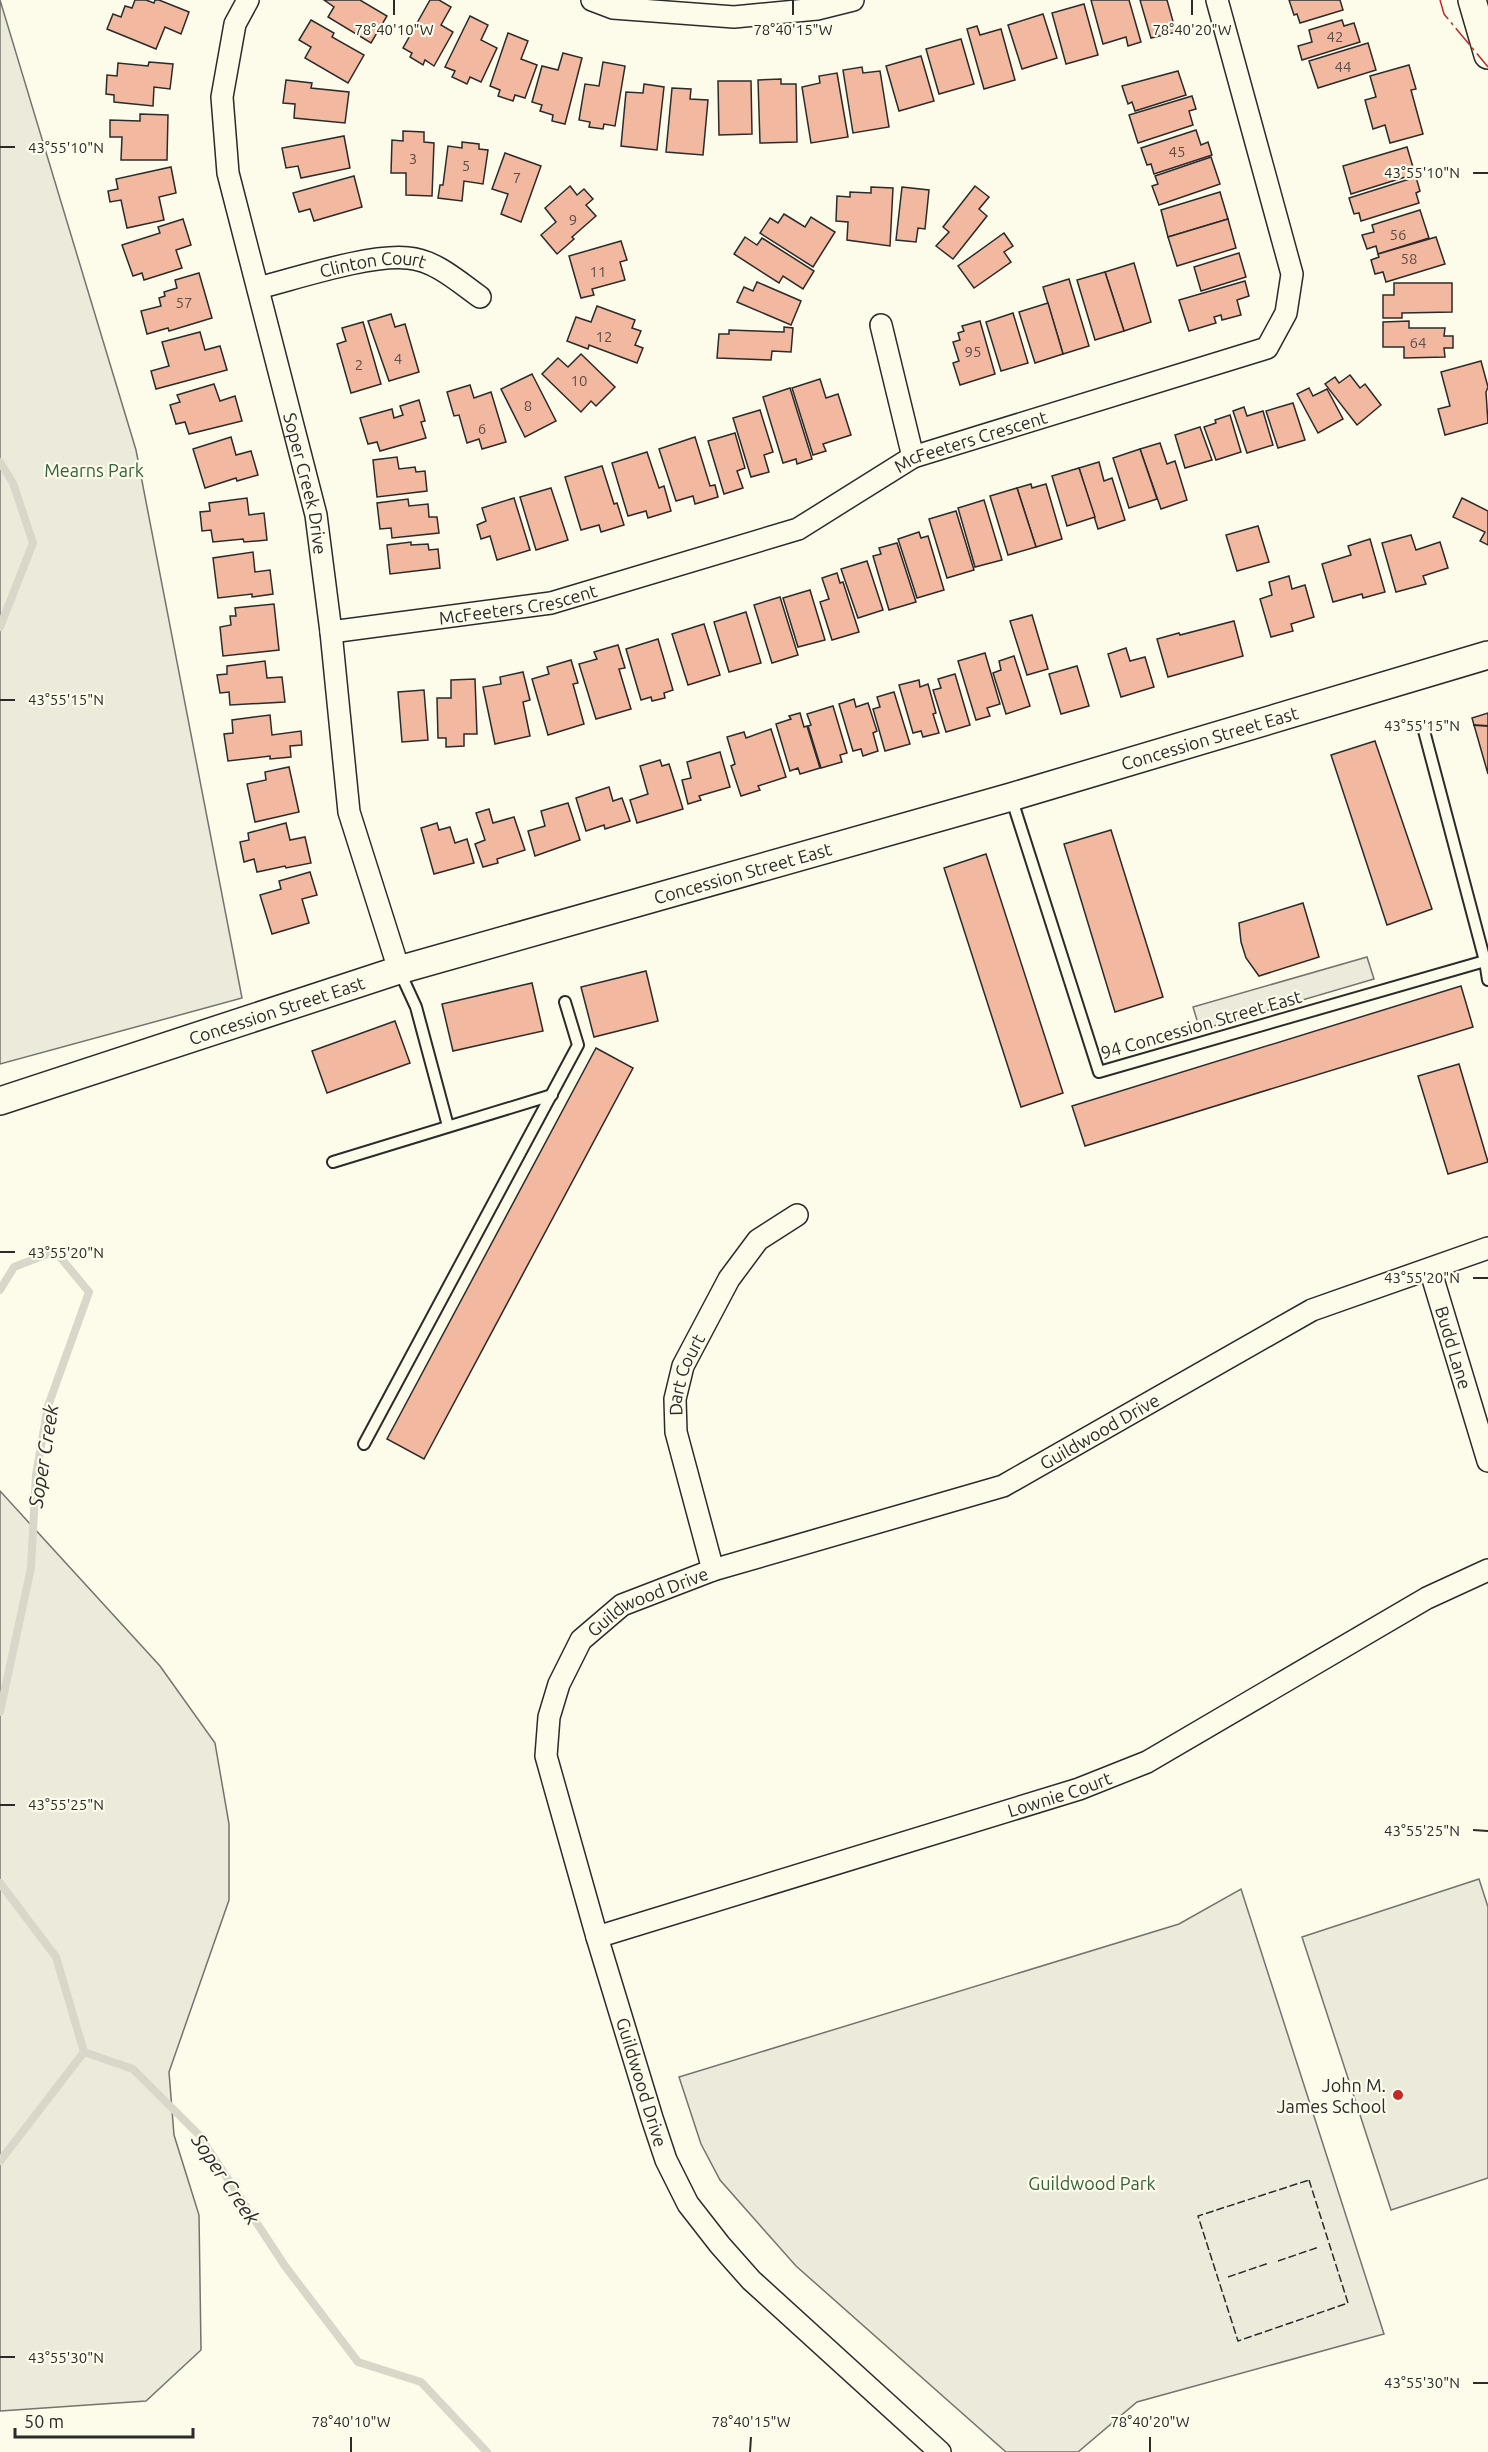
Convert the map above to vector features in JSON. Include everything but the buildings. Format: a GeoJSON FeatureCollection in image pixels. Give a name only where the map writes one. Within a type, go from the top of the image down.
{"type":"FeatureCollection","features":[{"type":"Feature","properties":{"kind":"street","name":"Soper Creek Drive"},"geometry":{"type":"LineString","coordinates":[[248,0],[235,24],[222,97],[228,172],[316,515],[331,632],[349,812],[399,970]]}},
{"type":"Feature","properties":{"kind":"street"},"geometry":{"type":"LineString","coordinates":[[592,0],[614,8],[734,17],[817,9],[853,0]]}},
{"type":"Feature","properties":{"kind":"street","name":"McFeeters Crescent"},"geometry":{"type":"LineString","coordinates":[[331,632],[551,603],[753,542],[798,528],[913,457],[1267,348],[1286,313],[1292,274],[1217,0]]}},
{"type":"Feature","properties":{"kind":"street"},"geometry":{"type":"LineString","coordinates":[[1472,0],[1488,55]]}},
{"type":"Feature","properties":{"kind":"street","name":"Clinton Court"},"geometry":{"type":"LineString","coordinates":[[258,288],[372,260],[409,258],[438,268],[480,297]]}},
{"type":"Feature","properties":{"kind":"street"},"geometry":{"type":"LineString","coordinates":[[881,325],[913,457]]}},
{"type":"Feature","properties":{"kind":"street","name":"Concession Street East"},"geometry":{"type":"LineString","coordinates":[[0,1101],[399,970],[1011,797],[1488,655]]}},
{"type":"Feature","properties":{"kind":"street","name":"Dart Court"},"geometry":{"type":"LineString","coordinates":[[713,1570],[676,1432],[675,1399],[683,1366],[729,1280],[758,1240],[797,1215]]}},
{"type":"Feature","properties":{"kind":"street","name":"Guildwood Drive"},"geometry":{"type":"LineString","coordinates":[[940,2452],[751,2280],[688,2204],[666,2160],[597,1937],[546,1756],[549,1717],[559,1684],[581,1640],[622,1605],[713,1570],[1003,1486],[1312,1310],[1488,1248]]}},
{"type":"Feature","properties":{"kind":"street","name":"Budd Lane"},"geometry":{"type":"LineString","coordinates":[[1430,1269],[1488,1461]]}},
{"type":"Feature","properties":{"kind":"street","name":"Lownie Court"},"geometry":{"type":"LineString","coordinates":[[597,1937],[1080,1789],[1147,1762],[1427,1598],[1488,1570]]}},
{"type":"Feature","properties":{"kind":"lane"},"geometry":{"type":"LineString","coordinates":[[1423,727],[1485,961],[1488,980]]}},
{"type":"Feature","properties":{"kind":"lane","name":"94 Concession Street East"},"geometry":{"type":"LineString","coordinates":[[1011,797],[1099,1072],[1485,961]]}},
{"type":"Feature","properties":{"kind":"lane"},"geometry":{"type":"LineString","coordinates":[[399,970],[416,1007],[448,1126]]}},
{"type":"Feature","properties":{"kind":"lane"},"geometry":{"type":"LineString","coordinates":[[364,1444],[578,1045],[565,1002]]}},
{"type":"Feature","properties":{"kind":"lane"},"geometry":{"type":"LineString","coordinates":[[333,1162],[552,1095]]}},
{"type":"Feature","properties":{"kind":"green space","name":"Mearns Park"},"geometry":{"type":"Polygon","coordinates":[[[0,0],[136,450],[242,998],[0,1064],[0,0]]]}},
{"type":"Feature","properties":{"kind":"green space"},"geometry":{"type":"Polygon","coordinates":[[[0,1491],[160,1666],[215,1743],[229,1824],[229,1900],[169,2072],[174,2135],[199,2215],[201,2350],[146,2401],[0,2411],[0,1491]]]}},
{"type":"Feature","properties":{"kind":"green space"},"geometry":{"type":"Polygon","coordinates":[[[1479,1879],[1488,1907],[1488,2178],[1391,2210],[1302,1937],[1479,1879]]]}},
{"type":"Feature","properties":{"kind":"green space","name":"Guildwood Park"},"geometry":{"type":"Polygon","coordinates":[[[1241,1889],[1384,2334],[1137,2402],[1078,2452],[1006,2452],[796,2266],[720,2180],[701,2144],[679,2077],[1179,1924],[1241,1889]]]}},
{"type":"Feature","properties":{"kind":"shaded area"},"geometry":{"type":"Polygon","coordinates":[[[1367,957],[1374,979],[1200,1030],[1193,1007],[1367,957]]]}},
{"type":"Feature","properties":{"kind":"waterway","name":"Soper Creek"},"geometry":{"type":"LineString","coordinates":[[0,462],[13,483],[33,543],[0,627]]}},
{"type":"Feature","properties":{"kind":"waterway","name":"Soper Creek"},"geometry":{"type":"LineString","coordinates":[[0,1290],[14,1267],[55,1251],[89,1292],[48,1406],[36,1475],[31,1568],[0,1712]]}},
{"type":"Feature","properties":{"kind":"waterway","name":"Soper Creek"},"geometry":{"type":"LineString","coordinates":[[0,1883],[56,1957],[84,2052]]}},
{"type":"Feature","properties":{"kind":"waterway","name":"Soper Creek"},"geometry":{"type":"LineString","coordinates":[[84,2052],[133,2069],[199,2135],[285,2266],[358,2362],[421,2382],[487,2452]]}},
{"type":"Feature","properties":{"kind":"waterway"},"geometry":{"type":"LineString","coordinates":[[0,2161],[84,2052]]}},
{"type":"Feature","properties":{"kind":"fence"},"geometry":{"type":"LineString","coordinates":[[1309,2180],[1348,2303],[1238,2341],[1198,2216],[1309,2180]]}},
{"type":"Feature","properties":{"kind":"fence"},"geometry":{"type":"LineString","coordinates":[[1278,2261],[1319,2247]]}},
{"type":"Feature","properties":{"kind":"fence"},"geometry":{"type":"LineString","coordinates":[[1228,2277],[1269,2263]]}},
{"type":"Feature","properties":{"kind":"power"},"geometry":{"type":"LineString","coordinates":[[1440,0],[1444,14],[1488,67]]}},
{"type":"Feature","properties":{"kind":"place","name":"John M. James School"},"geometry":{"type":"Point","coordinates":[1398,2095]}}]}
